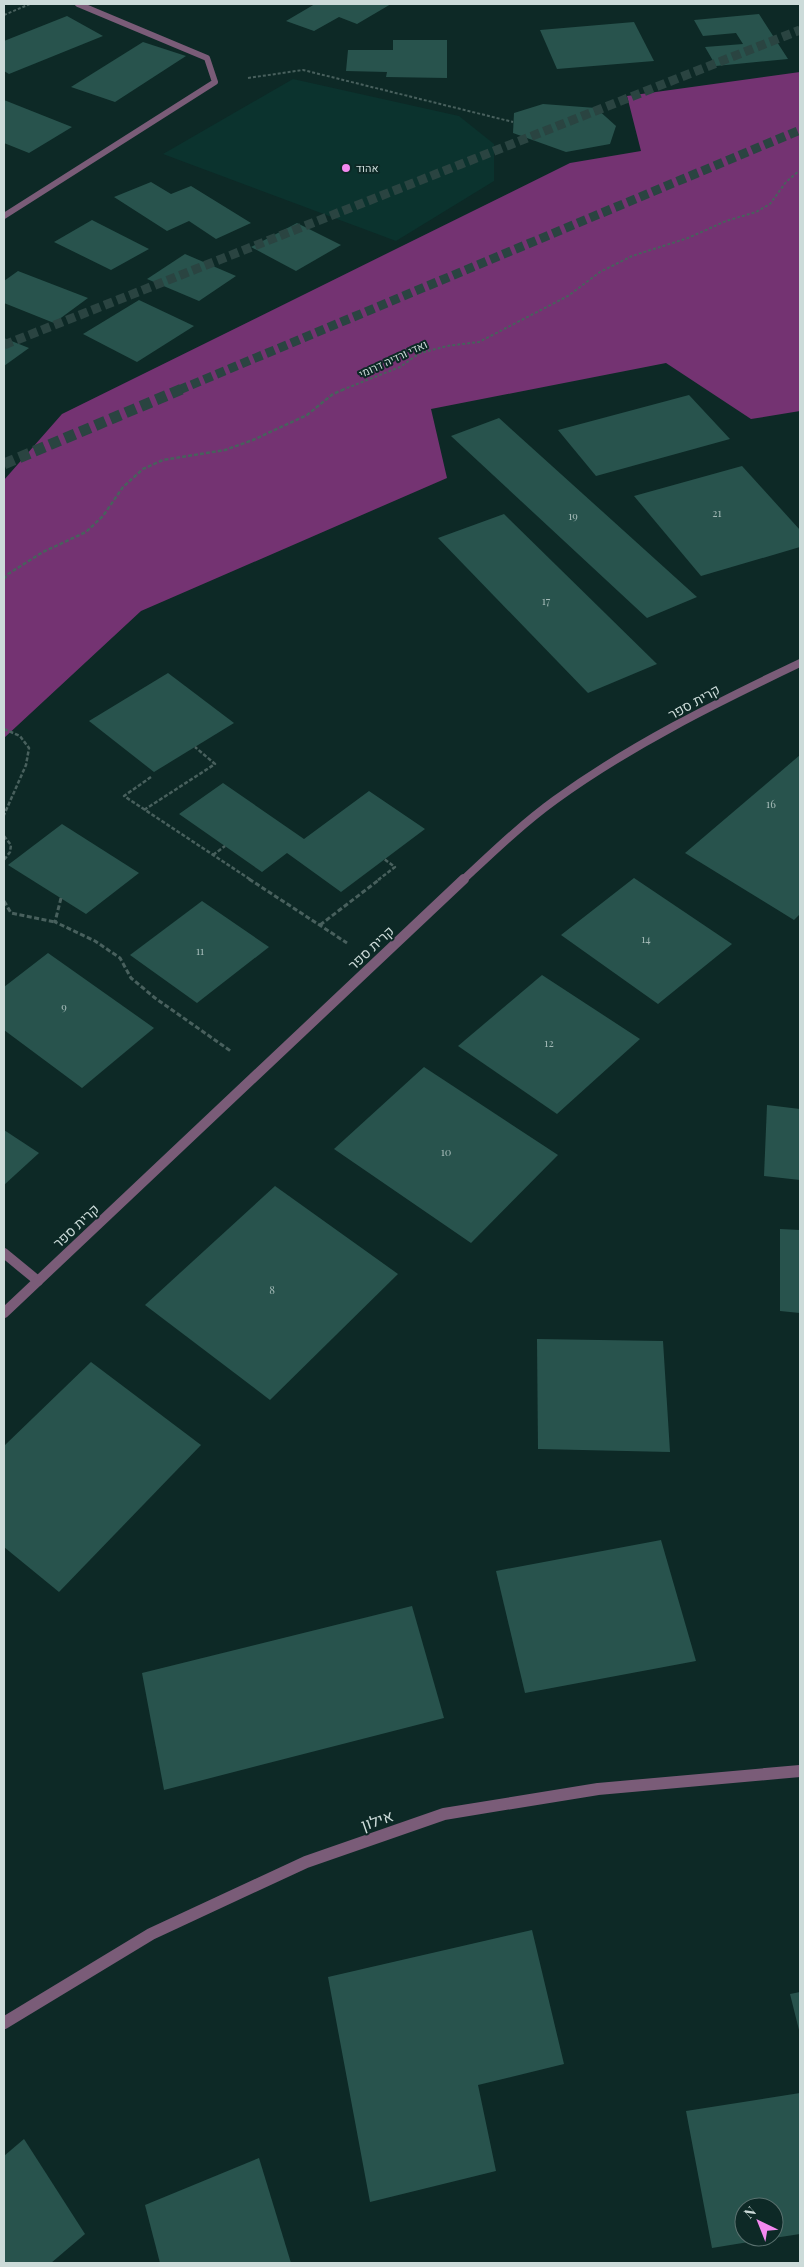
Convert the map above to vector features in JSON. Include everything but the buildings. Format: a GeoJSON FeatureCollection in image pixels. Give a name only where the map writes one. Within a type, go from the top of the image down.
{"type":"FeatureCollection","features":[{"type":"Feature","properties":{"kind":"street"},"geometry":{"type":"LineString","coordinates":[[4,216],[215,82],[207,58],[78,4]]}},
{"type":"Feature","properties":{"kind":"street","name":"קרית ספר"},"geometry":{"type":"LineString","coordinates":[[4,1312],[496,849],[563,794],[611,764],[728,698],[800,663]]}},
{"type":"Feature","properties":{"kind":"street"},"geometry":{"type":"LineString","coordinates":[[4,1253],[38,1281]]}},
{"type":"Feature","properties":{"kind":"street","name":"אילון"},"geometry":{"type":"LineString","coordinates":[[4,2023],[151,1934],[306,1862],[444,1814],[598,1789],[800,1771]]}},
{"type":"Feature","properties":{"kind":"path"},"geometry":{"type":"LineString","coordinates":[[4,15],[30,4]]}},
{"type":"Feature","properties":{"kind":"path"},"geometry":{"type":"LineString","coordinates":[[215,82],[303,70],[513,122]]}},
{"type":"Feature","properties":{"kind":"path","name":"ואדי ורדיה דרומי"},"geometry":{"type":"LineString","coordinates":[[4,579],[8,574],[43,552],[86,532],[103,516],[123,487],[144,469],[163,460],[225,450],[253,440],[307,416],[333,394],[400,367],[420,353],[447,346],[479,342],[568,296],[600,272],[632,256],[688,238],[726,220],[756,212],[770,204],[786,182],[800,170]]}},
{"type":"Feature","properties":{"kind":"path"},"geometry":{"type":"LineString","coordinates":[[4,729],[20,736],[28,748],[26,765],[4,815]]}},
{"type":"Feature","properties":{"kind":"path"},"geometry":{"type":"LineString","coordinates":[[144,810],[215,764],[195,747]]}},
{"type":"Feature","properties":{"kind":"path"},"geometry":{"type":"LineString","coordinates":[[151,777],[124,796],[347,942]]}},
{"type":"Feature","properties":{"kind":"path"},"geometry":{"type":"LineString","coordinates":[[4,836],[11,845],[10,852],[4,860]]}},
{"type":"Feature","properties":{"kind":"path"},"geometry":{"type":"LineString","coordinates":[[213,855],[225,846]]}},
{"type":"Feature","properties":{"kind":"path"},"geometry":{"type":"LineString","coordinates":[[320,925],[395,867],[384,859]]}},
{"type":"Feature","properties":{"kind":"path"},"geometry":{"type":"LineString","coordinates":[[55,922],[61,898]]}},
{"type":"Feature","properties":{"kind":"path"},"geometry":{"type":"LineString","coordinates":[[4,901],[11,912],[55,922],[95,941],[120,958],[130,978],[149,993],[260,1071]]}},
{"type":"Feature","properties":{"kind":"shaded area"},"geometry":{"type":"Polygon","coordinates":[[[800,72],[800,411],[751,419],[666,363],[431,409],[447,478],[141,611],[4,738],[4,480],[62,414],[570,163],[641,151],[627,96],[800,72]]]}},
{"type":"Feature","properties":{"kind":"shaded area","name":"אהוד"},"geometry":{"type":"Polygon","coordinates":[[[293,79],[459,116],[494,144],[494,181],[396,241],[163,154],[293,79]]]}},
{"type":"Feature","properties":{"kind":"tunnel"},"geometry":{"type":"LineString","coordinates":[[4,345],[800,30]]}},
{"type":"Feature","properties":{"kind":"tunnel"},"geometry":{"type":"LineString","coordinates":[[179,390],[800,130]]}},
{"type":"Feature","properties":{"kind":"tunnel"},"geometry":{"type":"LineString","coordinates":[[4,464],[182,389]]}},
{"type":"Feature","properties":{"kind":"place","name":"אהוד"},"geometry":{"type":"Point","coordinates":[346,168]}}]}
